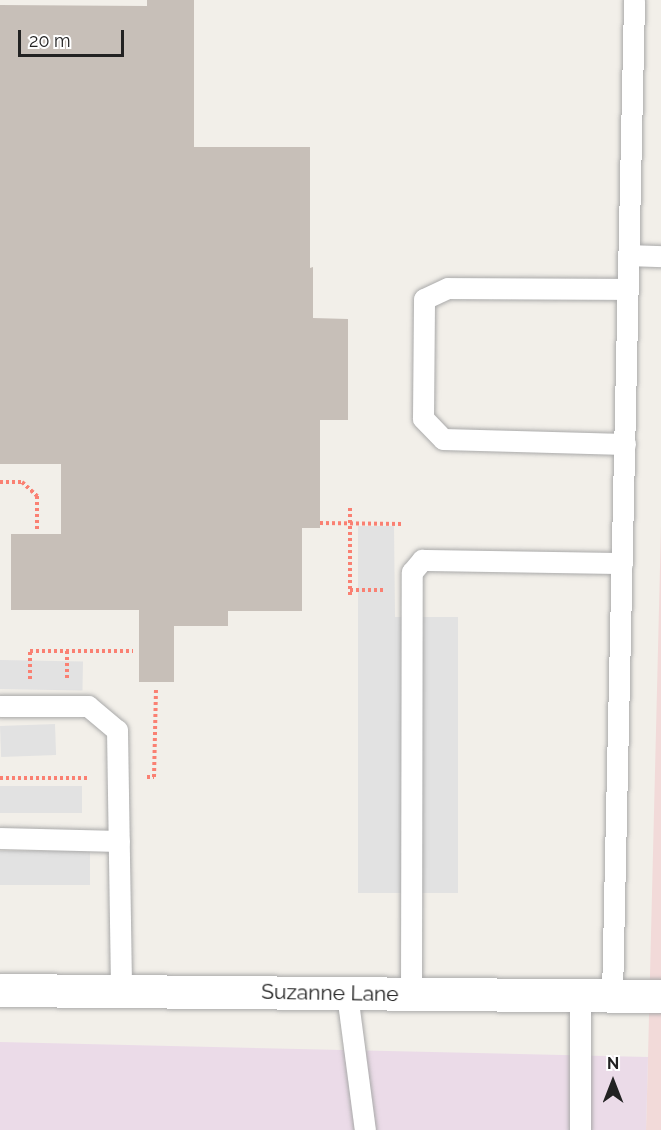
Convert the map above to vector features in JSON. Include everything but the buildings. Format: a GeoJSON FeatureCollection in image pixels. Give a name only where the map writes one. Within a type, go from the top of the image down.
{"type":"FeatureCollection","features":[{"type":"Feature","properties":{"kind":"street","name":"Suzanne Lane"},"geometry":{"type":"LineString","coordinates":[[0,990],[661,996]]}},
{"type":"Feature","properties":{"kind":"lane"},"geometry":{"type":"LineString","coordinates":[[612,995],[634,0]]}},
{"type":"Feature","properties":{"kind":"lane"},"geometry":{"type":"LineString","coordinates":[[628,255],[661,256]]}},
{"type":"Feature","properties":{"kind":"lane"},"geometry":{"type":"LineString","coordinates":[[625,444],[443,438],[423,418],[424,299],[448,288],[628,289]]}},
{"type":"Feature","properties":{"kind":"lane"},"geometry":{"type":"LineString","coordinates":[[411,994],[412,572],[422,560],[622,562]]}},
{"type":"Feature","properties":{"kind":"lane"},"geometry":{"type":"LineString","coordinates":[[0,706],[88,706],[117,730],[121,991]]}},
{"type":"Feature","properties":{"kind":"lane"},"geometry":{"type":"LineString","coordinates":[[0,838],[119,841]]}},
{"type":"Feature","properties":{"kind":"lane"},"geometry":{"type":"LineString","coordinates":[[347,994],[365,1130]]}},
{"type":"Feature","properties":{"kind":"lane"},"geometry":{"type":"LineString","coordinates":[[580,995],[580,1130]]}},
{"type":"Feature","properties":{"kind":"path"},"geometry":{"type":"LineString","coordinates":[[0,482],[22,482],[37,496],[37,529]]}},
{"type":"Feature","properties":{"kind":"path"},"geometry":{"type":"LineString","coordinates":[[350,508],[350,597]]}},
{"type":"Feature","properties":{"kind":"path"},"geometry":{"type":"LineString","coordinates":[[320,523],[403,524]]}},
{"type":"Feature","properties":{"kind":"path"},"geometry":{"type":"LineString","coordinates":[[350,590],[389,590]]}},
{"type":"Feature","properties":{"kind":"path"},"geometry":{"type":"LineString","coordinates":[[30,683],[30,651],[133,651]]}},
{"type":"Feature","properties":{"kind":"path"},"geometry":{"type":"LineString","coordinates":[[67,651],[67,685]]}},
{"type":"Feature","properties":{"kind":"path"},"geometry":{"type":"LineString","coordinates":[[145,777],[154,777],[156,689]]}},
{"type":"Feature","properties":{"kind":"path"},"geometry":{"type":"LineString","coordinates":[[0,778],[99,778]]}},
{"type":"Feature","properties":{"kind":"shaded area"},"geometry":{"type":"Polygon","coordinates":[[[358,526],[394,526],[395,617],[458,617],[458,893],[358,893],[358,526]]]}},
{"type":"Feature","properties":{"kind":"shaded area"},"geometry":{"type":"Polygon","coordinates":[[[661,526],[661,1130],[646,1130],[648,1057],[661,526]]]}},
{"type":"Feature","properties":{"kind":"shaded area"},"geometry":{"type":"Polygon","coordinates":[[[0,660],[83,661],[82,690],[0,689],[0,660]]]}},
{"type":"Feature","properties":{"kind":"shaded area"},"geometry":{"type":"Polygon","coordinates":[[[55,724],[56,755],[1,757],[0,726],[55,724]]]}},
{"type":"Feature","properties":{"kind":"shaded area"},"geometry":{"type":"Polygon","coordinates":[[[0,786],[82,786],[82,813],[0,813],[0,786]]]}},
{"type":"Feature","properties":{"kind":"shaded area"},"geometry":{"type":"Polygon","coordinates":[[[0,851],[90,851],[90,885],[0,885],[0,851]]]}},
{"type":"Feature","properties":{"kind":"shaded area"},"geometry":{"type":"Polygon","coordinates":[[[0,1042],[648,1057],[646,1130],[0,1130],[0,1042]]]}}]}
